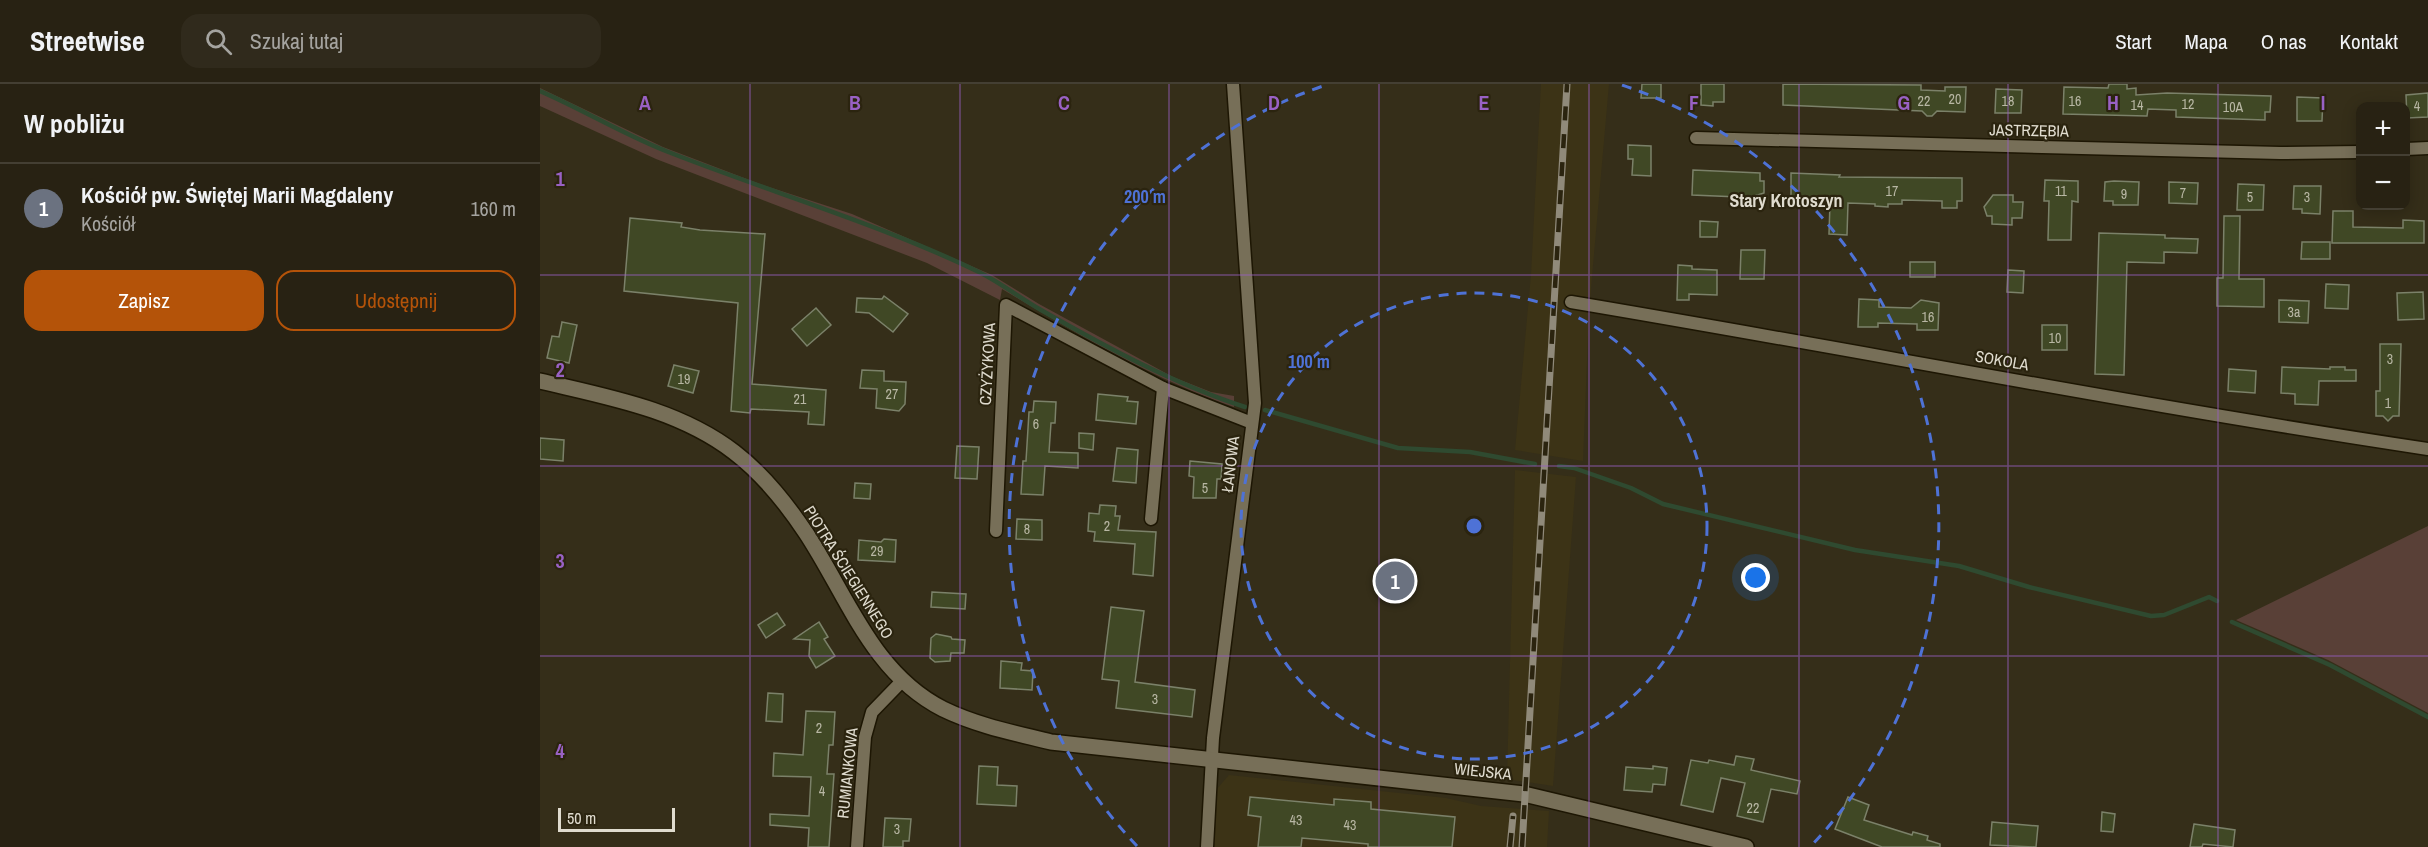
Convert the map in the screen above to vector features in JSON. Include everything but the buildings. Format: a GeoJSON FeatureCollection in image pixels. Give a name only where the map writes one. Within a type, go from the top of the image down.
{"type":"FeatureCollection","features":[{"type":"Feature","properties":{"kind":"street","name":"ŁANOWA"},"geometry":{"type":"LineString","coordinates":[[1207,847],[1211,759],[1255,403],[1233,84]]}},
{"type":"Feature","properties":{"kind":"street","name":"JASTRZĘBIA"},"geometry":{"type":"LineString","coordinates":[[1696,138],[2290,153],[2356,152]]}},
{"type":"Feature","properties":{"kind":"street"},"geometry":{"type":"LineString","coordinates":[[2410,149],[2428,148]]}},
{"type":"Feature","properties":{"kind":"street","name":"SOKOLA"},"geometry":{"type":"LineString","coordinates":[[1571,302],[1771,335],[2295,429],[2428,449]]}},
{"type":"Feature","properties":{"kind":"street","name":"CZYŻYKOWA"},"geometry":{"type":"LineString","coordinates":[[996,531],[1006,305],[1163,388],[1252,423]]}},
{"type":"Feature","properties":{"kind":"street","name":"PIOTRA ŚCIEGIENNEGO"},"geometry":{"type":"LineString","coordinates":[[540,381],[658,412],[706,433],[735,452],[778,495],[806,534],[856,622],[878,653],[903,680],[942,708],[981,725],[1051,742],[1211,759]]}},
{"type":"Feature","properties":{"kind":"street"},"geometry":{"type":"LineString","coordinates":[[1151,519],[1163,388]]}},
{"type":"Feature","properties":{"kind":"street","name":"RUMIANKOWA"},"geometry":{"type":"LineString","coordinates":[[857,847],[867,729],[872,712],[903,680]]}},
{"type":"Feature","properties":{"kind":"street","name":"WIEJSKA"},"geometry":{"type":"LineString","coordinates":[[1211,759],[1524,794],[1746,847]]}},
{"type":"Feature","properties":{"kind":"shaded area"},"geometry":{"type":"Polygon","coordinates":[[[1541,84],[1609,84],[1589,311],[1583,461],[1515,450],[1531,275],[1541,84]]]}},
{"type":"Feature","properties":{"kind":"shaded area"},"geometry":{"type":"Polygon","coordinates":[[[540,88],[663,147],[760,184],[852,214],[992,275],[1039,304],[1173,377],[1211,392],[1234,396],[1234,407],[1144,369],[1002,289],[1000,300],[927,263],[656,159],[540,106],[540,88]]]}},
{"type":"Feature","properties":{"kind":"shaded area"},"geometry":{"type":"Polygon","coordinates":[[[1515,470],[1576,477],[1553,786],[1507,779],[1515,470]]]}},
{"type":"Feature","properties":{"kind":"shaded area"},"geometry":{"type":"Polygon","coordinates":[[[2428,526],[2428,713],[2328,660],[2236,620],[2428,526]]]}},
{"type":"Feature","properties":{"kind":"shaded area"},"geometry":{"type":"Polygon","coordinates":[[[1229,775],[1446,798],[1481,806],[1549,811],[1547,847],[1214,847],[1216,790],[1229,775]]]}},
{"type":"Feature","properties":{"kind":"waterway"},"geometry":{"type":"LineString","coordinates":[[540,91],[654,146],[942,255],[987,276],[1041,310],[1141,364],[1245,407]]}},
{"type":"Feature","properties":{"kind":"waterway"},"geometry":{"type":"LineString","coordinates":[[1265,410],[1398,448],[1470,452],[1535,464]]}},
{"type":"Feature","properties":{"kind":"waterway"},"geometry":{"type":"LineString","coordinates":[[1559,466],[1574,468],[1631,488],[1663,504],[1855,550],[1959,566],[2029,587],[2151,616],[2164,615],[2209,597],[2217,601]]}},
{"type":"Feature","properties":{"kind":"waterway"},"geometry":{"type":"LineString","coordinates":[[2232,622],[2330,665],[2428,717]]}},
{"type":"Feature","properties":{"kind":"railway"},"geometry":{"type":"LineString","coordinates":[[1522,847],[1567,84]]}},
{"type":"Feature","properties":{"kind":"railway"},"geometry":{"type":"LineString","coordinates":[[1510,847],[1513,816]]}},
{"type":"Feature","properties":{"kind":"place","name":"Kościół pw. Świętej Marii Magdaleny"},"geometry":{"type":"Point","coordinates":[1395,581]}},
{"type":"Feature","properties":{"kind":"district","name":"Stary Krotoszyn"},"geometry":{"type":"Point","coordinates":[1786,200]}}]}
